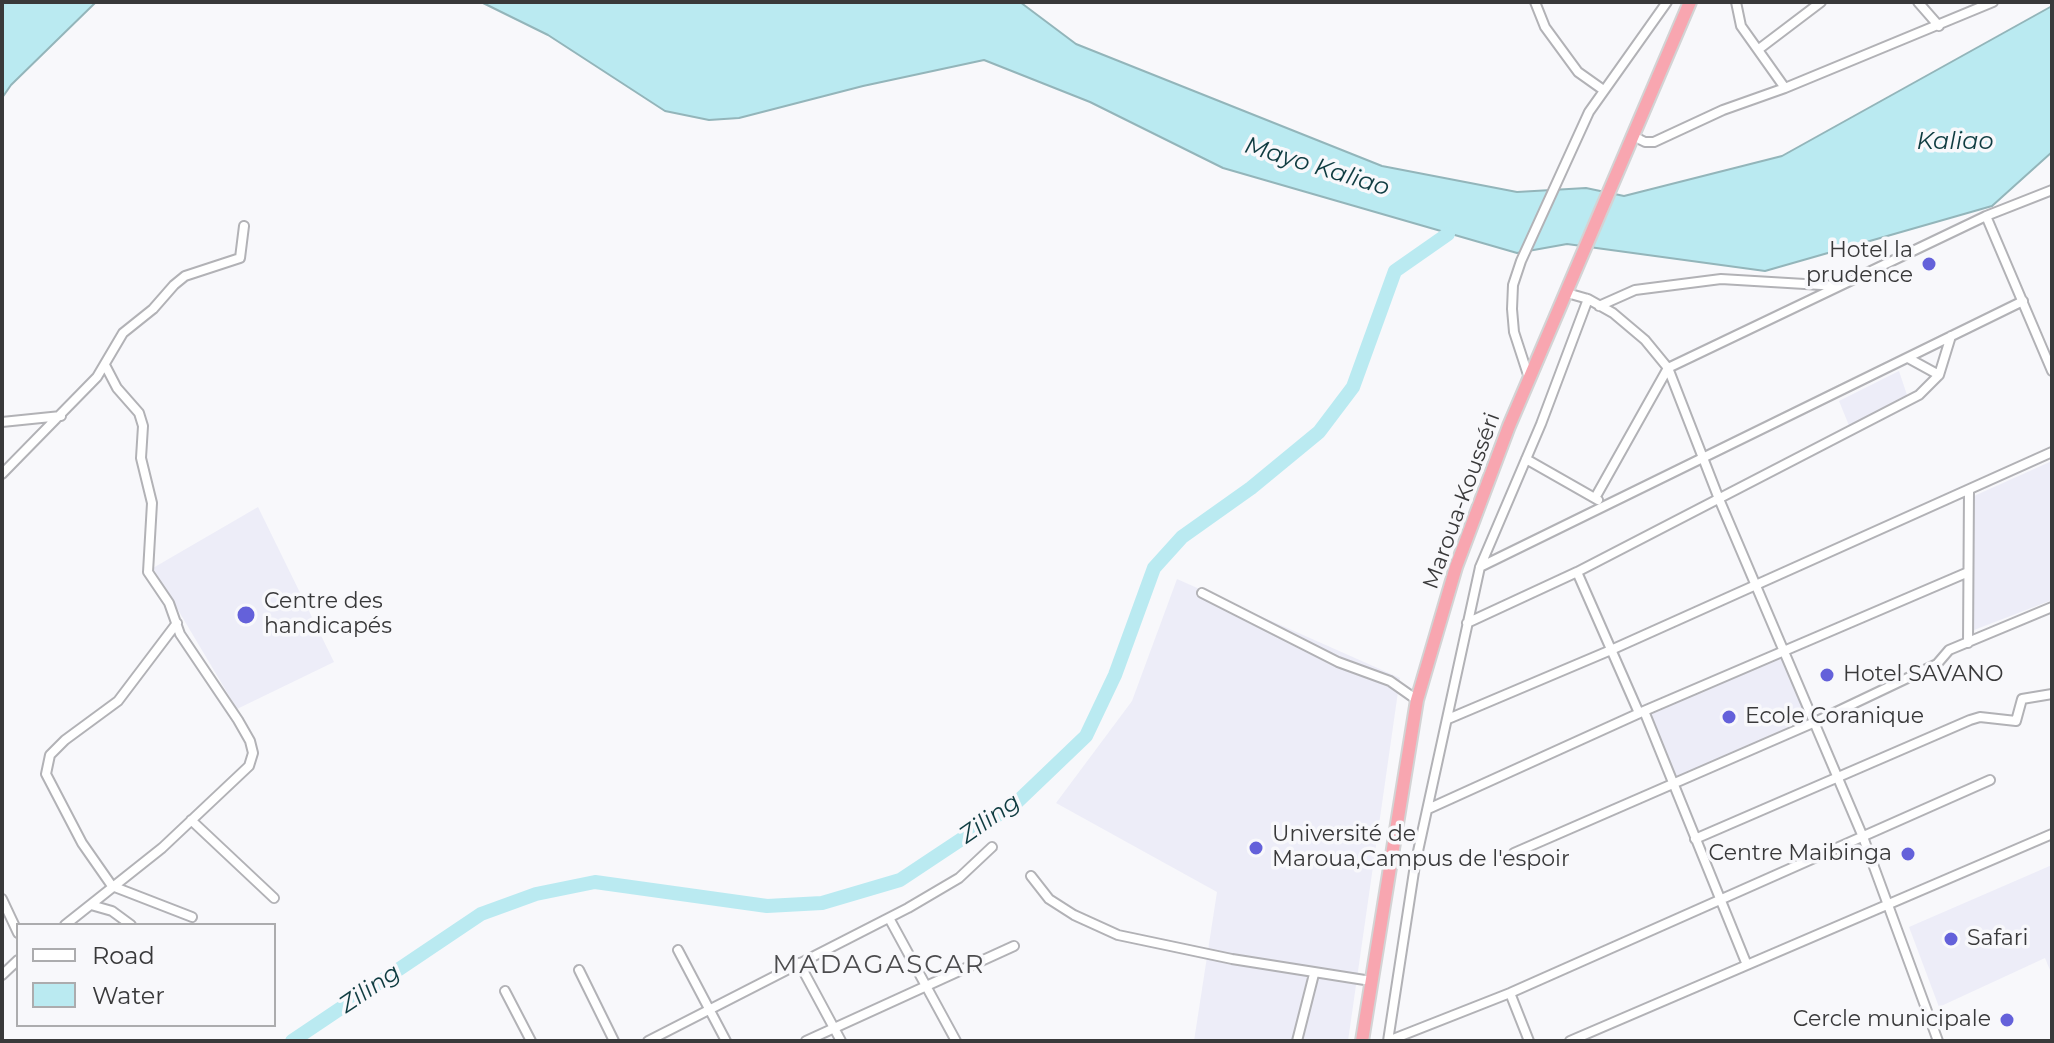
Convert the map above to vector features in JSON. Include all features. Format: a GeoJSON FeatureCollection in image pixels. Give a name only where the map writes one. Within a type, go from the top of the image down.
{"type":"FeatureCollection","features":[{"type":"Feature","properties":{"kind":"highway","name":"Maroua-Kousséri"},"geometry":{"type":"LineString","coordinates":[[1362,1041],[1417,700],[1456,567],[1530,381],[1690,2]]}},
{"type":"Feature","properties":{"kind":"street"},"geometry":{"type":"LineString","coordinates":[[1535,2],[1559,48],[1578,72],[1602,89]]}},
{"type":"Feature","properties":{"kind":"street"},"geometry":{"type":"LineString","coordinates":[[1530,381],[1514,332],[1512,309],[1513,285],[1521,261],[1602,89],[1667,2]]}},
{"type":"Feature","properties":{"kind":"street"},"geometry":{"type":"LineString","coordinates":[[1736,2],[1741,26],[1785,88]]}},
{"type":"Feature","properties":{"kind":"street"},"geometry":{"type":"LineString","coordinates":[[1759,49],[1821,2]]}},
{"type":"Feature","properties":{"kind":"street"},"geometry":{"type":"LineString","coordinates":[[1918,2],[1939,26]]}},
{"type":"Feature","properties":{"kind":"street"},"geometry":{"type":"LineString","coordinates":[[1633,136],[1645,142],[1654,142],[1734,105],[1785,88],[1993,2]]}},
{"type":"Feature","properties":{"kind":"street"},"geometry":{"type":"LineString","coordinates":[[1595,498],[1668,368],[1986,216],[2052,190]]}},
{"type":"Feature","properties":{"kind":"street"},"geometry":{"type":"LineString","coordinates":[[1986,216],[2052,371]]}},
{"type":"Feature","properties":{"kind":"street"},"geometry":{"type":"LineString","coordinates":[[2,474],[61,416],[105,365],[123,333],[153,309],[174,285],[185,276],[240,258],[244,226]]}},
{"type":"Feature","properties":{"kind":"street"},"geometry":{"type":"LineString","coordinates":[[1599,306],[1635,290],[1721,279],[1841,286]]}},
{"type":"Feature","properties":{"kind":"street"},"geometry":{"type":"LineString","coordinates":[[1567,293],[1588,299],[1645,340],[1668,368],[1755,586],[1863,837],[1938,1041]]}},
{"type":"Feature","properties":{"kind":"street"},"geometry":{"type":"LineString","coordinates":[[1588,299],[1480,567],[1399,950],[1388,1041],[1510,993],[1990,780]]}},
{"type":"Feature","properties":{"kind":"street"},"geometry":{"type":"LineString","coordinates":[[1480,567],[2023,301]]}},
{"type":"Feature","properties":{"kind":"street"},"geometry":{"type":"LineString","coordinates":[[1467,623],[1577,572],[1919,395],[1939,375],[1951,336]]}},
{"type":"Feature","properties":{"kind":"street"},"geometry":{"type":"LineString","coordinates":[[1908,358],[1939,375]]}},
{"type":"Feature","properties":{"kind":"street"},"geometry":{"type":"LineString","coordinates":[[68,923],[162,848],[249,766],[253,753],[238,720],[180,634],[146,566],[152,503],[141,458],[143,426],[139,413],[117,388],[105,365]]}},
{"type":"Feature","properties":{"kind":"street"},"geometry":{"type":"LineString","coordinates":[[2,422],[39,415],[61,416]]}},
{"type":"Feature","properties":{"kind":"street"},"geometry":{"type":"LineString","coordinates":[[1448,719],[1611,650],[2052,452]]}},
{"type":"Feature","properties":{"kind":"street"},"geometry":{"type":"LineString","coordinates":[[1526,459],[1606,504]]}},
{"type":"Feature","properties":{"kind":"street"},"geometry":{"type":"LineString","coordinates":[[1968,643],[1966,573],[1969,490]]}},
{"type":"Feature","properties":{"kind":"street"},"geometry":{"type":"LineString","coordinates":[[1577,572],[1674,784],[1747,965]]}},
{"type":"Feature","properties":{"kind":"street"},"geometry":{"type":"LineString","coordinates":[[1428,809],[1642,712],[1966,573]]}},
{"type":"Feature","properties":{"kind":"street"},"geometry":{"type":"LineString","coordinates":[[1202,593],[1338,662],[1390,681],[1417,700]]}},
{"type":"Feature","properties":{"kind":"street"},"geometry":{"type":"LineString","coordinates":[[1514,853],[1815,722],[1937,664],[1949,650],[2052,607]]}},
{"type":"Feature","properties":{"kind":"street"},"geometry":{"type":"LineString","coordinates":[[177,623],[118,701],[65,740],[46,765],[46,774],[71,825],[112,886],[192,917]]}},
{"type":"Feature","properties":{"kind":"street"},"geometry":{"type":"LineString","coordinates":[[1695,839],[1970,720],[1980,717],[2016,721],[2022,699],[2052,694]]}},
{"type":"Feature","properties":{"kind":"street"},"geometry":{"type":"LineString","coordinates":[[191,820],[274,898]]}},
{"type":"Feature","properties":{"kind":"street"},"geometry":{"type":"LineString","coordinates":[[1570,1041],[2052,834]]}},
{"type":"Feature","properties":{"kind":"street"},"geometry":{"type":"LineString","coordinates":[[648,1041],[889,918],[959,878],[992,847]]}},
{"type":"Feature","properties":{"kind":"street"},"geometry":{"type":"LineString","coordinates":[[1031,876],[1049,899],[1074,915],[1118,935],[1314,974],[1371,981]]}},
{"type":"Feature","properties":{"kind":"street"},"geometry":{"type":"LineString","coordinates":[[2,899],[16,929]]}},
{"type":"Feature","properties":{"kind":"street"},"geometry":{"type":"LineString","coordinates":[[90,905],[112,911],[128,923]]}},
{"type":"Feature","properties":{"kind":"street"},"geometry":{"type":"LineString","coordinates":[[889,918],[956,1041]]}},
{"type":"Feature","properties":{"kind":"street"},"geometry":{"type":"LineString","coordinates":[[806,1041],[1014,946]]}},
{"type":"Feature","properties":{"kind":"street"},"geometry":{"type":"LineString","coordinates":[[678,950],[726,1041]]}},
{"type":"Feature","properties":{"kind":"street"},"geometry":{"type":"LineString","coordinates":[[799,963],[841,1041]]}},
{"type":"Feature","properties":{"kind":"street"},"geometry":{"type":"LineString","coordinates":[[579,970],[614,1041]]}},
{"type":"Feature","properties":{"kind":"street"},"geometry":{"type":"LineString","coordinates":[[1297,1041],[1314,974]]}},
{"type":"Feature","properties":{"kind":"street"},"geometry":{"type":"LineString","coordinates":[[505,991],[531,1041]]}},
{"type":"Feature","properties":{"kind":"street"},"geometry":{"type":"LineString","coordinates":[[1510,993],[1529,1041]]}},
{"type":"Feature","properties":{"kind":"shaded area"},"geometry":{"type":"Polygon","coordinates":[[[1899,371],[1907,395],[1850,428],[1839,401],[1899,371]]]}},
{"type":"Feature","properties":{"kind":"shaded area"},"geometry":{"type":"Polygon","coordinates":[[[2052,461],[2052,600],[1974,630],[1974,496],[2052,461]]]}},
{"type":"Feature","properties":{"kind":"shaded area","name":"Centre des handicapés"},"geometry":{"type":"Polygon","coordinates":[[[258,507],[334,662],[237,709],[153,568],[258,507]]]}},
{"type":"Feature","properties":{"kind":"shaded area","name":"Université de Maroua,Campus de l'espoir"},"geometry":{"type":"Polygon","coordinates":[[[1177,579],[1400,678],[1348,1041],[1194,1041],[1217,892],[1056,803],[1132,701],[1177,579]]]}},
{"type":"Feature","properties":{"kind":"shaded area","name":"Ecole Coranique"},"geometry":{"type":"Polygon","coordinates":[[[1781,655],[1810,720],[1677,779],[1648,714],[1781,655]]]}},
{"type":"Feature","properties":{"kind":"shaded area"},"geometry":{"type":"Polygon","coordinates":[[[2052,865],[2052,975],[2045,958],[1939,1007],[1909,927],[2052,865]]]}},
{"type":"Feature","properties":{"kind":"water"},"geometry":{"type":"Polygon","coordinates":[[[2,2],[96,2],[11,85],[2,98],[2,2]]]}},
{"type":"Feature","properties":{"kind":"water","name":"Kaliao"},"geometry":{"type":"Polygon","coordinates":[[[481,2],[1020,2],[1076,44],[1382,166],[1517,192],[1586,188],[1624,196],[1782,156],[2052,6],[2052,152],[1992,206],[1765,271],[1567,244],[1517,253],[1223,168],[1090,102],[984,60],[863,86],[739,118],[709,120],[665,111],[548,35],[481,2]]]}},
{"type":"Feature","properties":{"kind":"waterway","name":"Ziling"},"geometry":{"type":"LineString","coordinates":[[292,1041],[481,914],[536,894],[595,882],[767,906],[822,903],[900,880],[1016,803],[1086,736],[1115,675],[1154,568],[1182,537],[1251,488],[1319,432],[1353,387],[1395,271],[1448,234]]}},
{"type":"Feature","properties":{"kind":"place","name":"Hotel la prudence"},"geometry":{"type":"Point","coordinates":[1929,264]}},
{"type":"Feature","properties":{"kind":"place","name":"Centre des handicapés"},"geometry":{"type":"Point","coordinates":[246,615]}},
{"type":"Feature","properties":{"kind":"place","name":"Hotel SAVANO"},"geometry":{"type":"Point","coordinates":[1827,675]}},
{"type":"Feature","properties":{"kind":"place","name":"Ecole Coranique"},"geometry":{"type":"Point","coordinates":[1729,717]}},
{"type":"Feature","properties":{"kind":"place","name":"Université de Maroua,Campus de l'espoir"},"geometry":{"type":"Point","coordinates":[1256,848]}},
{"type":"Feature","properties":{"kind":"place","name":"Centre Maibinga"},"geometry":{"type":"Point","coordinates":[1908,854]}},
{"type":"Feature","properties":{"kind":"place","name":"Safari"},"geometry":{"type":"Point","coordinates":[1951,939]}},
{"type":"Feature","properties":{"kind":"place","name":"Cercle municipale"},"geometry":{"type":"Point","coordinates":[2007,1020]}},
{"type":"Feature","properties":{"kind":"district","name":"MADAGASCAR"},"geometry":{"type":"Point","coordinates":[879,965]}},
{"type":"Feature","properties":{"kind":"water label","name":"Mayo Kaliao"},"geometry":{"type":"Point","coordinates":[1317,167]}}]}
